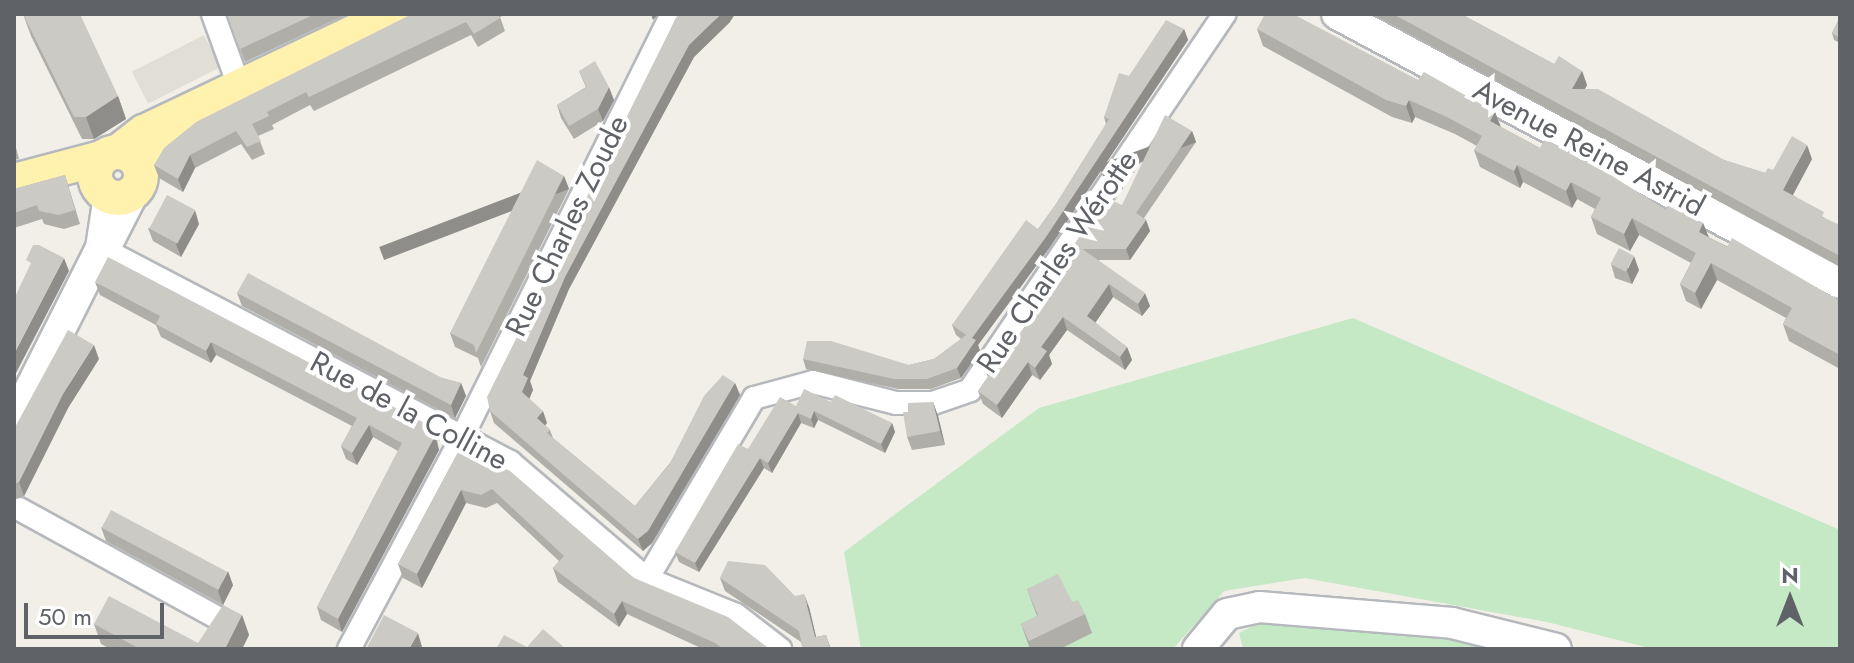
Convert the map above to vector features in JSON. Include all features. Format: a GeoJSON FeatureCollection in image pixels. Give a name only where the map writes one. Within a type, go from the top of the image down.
{"type":"FeatureCollection","features":[{"type":"Feature","properties":{"kind":"main road"},"geometry":{"type":"LineString","coordinates":[[14,181],[125,166],[239,86],[282,69],[393,14]]}},
{"type":"Feature","properties":{"kind":"main road","name":"Avenue Reine Astrid"},"geometry":{"type":"LineString","coordinates":[[1337,14],[1840,283]]}},
{"type":"Feature","properties":{"kind":"main road"},"geometry":{"type":"LineString","coordinates":[[14,192],[83,179],[125,166],[282,69]]}},
{"type":"Feature","properties":{"kind":"main road"},"geometry":{"type":"LineString","coordinates":[[14,421],[101,248],[125,166]]}},
{"type":"Feature","properties":{"kind":"main road"},"geometry":{"type":"LineString","coordinates":[[1198,649],[1227,614],[1259,607],[1452,623],[1556,649]]}},
{"type":"Feature","properties":{"kind":"street"},"geometry":{"type":"LineString","coordinates":[[213,14],[239,86]]}},
{"type":"Feature","properties":{"kind":"street","name":"Rue Charles Zoude"},"geometry":{"type":"LineString","coordinates":[[349,649],[462,437],[672,14]]}},
{"type":"Feature","properties":{"kind":"street","name":"Rue Charles Wérotte"},"geometry":{"type":"LineString","coordinates":[[647,579],[754,398],[813,382],[896,403],[933,403],[970,390],[1225,14]]}},
{"type":"Feature","properties":{"kind":"street","name":"Rue de la Colline"},"geometry":{"type":"LineString","coordinates":[[101,248],[510,462],[647,579],[736,615],[780,649]]}},
{"type":"Feature","properties":{"kind":"street"},"geometry":{"type":"LineString","coordinates":[[19,509],[218,618]]}},
{"type":"Feature","properties":{"kind":"shaded area"},"geometry":{"type":"Polygon","coordinates":[[[204,35],[220,67],[148,104],[132,72],[204,35]]]}},
{"type":"Feature","properties":{"kind":"green space"},"geometry":{"type":"Polygon","coordinates":[[[1353,318],[1840,530],[1840,649],[1653,649],[1547,622],[1305,578],[1224,591],[1173,649],[861,649],[844,552],[1039,408],[1353,318]]]}},
{"type":"Feature","properties":{"kind":"green space"},"geometry":{"type":"Polygon","coordinates":[[[1270,617],[1518,649],[1243,649],[1239,633],[1270,617]]]}},
{"type":"Feature","properties":{"kind":"building"},"geometry":{"type":"Polygon","coordinates":[[[23,14],[80,14],[118,96],[86,117],[74,117],[23,14]]]}},
{"type":"Feature","properties":{"kind":"building"},"geometry":{"type":"Polygon","coordinates":[[[227,14],[256,15],[315,14],[240,49],[227,14]]]}},
{"type":"Feature","properties":{"kind":"building"},"geometry":{"type":"Polygon","coordinates":[[[412,14],[498,14],[500,18],[474,34],[466,22],[309,97],[306,92],[267,112],[269,116],[252,124],[261,141],[247,147],[236,131],[190,155],[178,179],[154,165],[164,148],[196,122],[412,14]]]}},
{"type":"Feature","properties":{"kind":"building"},"geometry":{"type":"Polygon","coordinates":[[[679,14],[721,14],[689,45],[565,277],[523,375],[528,378],[522,392],[543,411],[537,418],[550,430],[547,433],[635,506],[669,465],[704,396],[723,375],[735,383],[648,531],[638,539],[490,411],[487,397],[679,14]]]}},
{"type":"Feature","properties":{"kind":"building"},"geometry":{"type":"Polygon","coordinates":[[[1265,14],[1293,14],[1418,80],[1424,72],[1495,112],[1490,121],[1540,148],[1545,139],[1587,160],[1666,210],[1668,204],[1703,223],[1699,232],[1727,247],[1732,238],[1840,301],[1840,355],[1783,324],[1792,308],[1711,263],[1695,293],[1680,284],[1696,253],[1632,218],[1624,234],[1591,217],[1601,198],[1571,182],[1566,191],[1517,165],[1514,171],[1474,150],[1482,136],[1409,100],[1406,106],[1386,100],[1257,29],[1265,14]]]}},
{"type":"Feature","properties":{"kind":"building"},"geometry":{"type":"Polygon","coordinates":[[[1393,14],[1461,14],[1554,64],[1559,56],[1582,71],[1572,89],[1598,89],[1724,160],[1765,173],[1768,168],[1773,170],[1792,136],[1807,145],[1783,190],[1824,212],[1822,217],[1840,225],[1840,256],[1393,14]]]}},
{"type":"Feature","properties":{"kind":"building"},"geometry":{"type":"Polygon","coordinates":[[[1840,17],[1840,38],[1832,33],[1840,17]]]}},
{"type":"Feature","properties":{"kind":"building"},"geometry":{"type":"Polygon","coordinates":[[[1166,20],[1184,29],[1046,237],[972,338],[976,340],[957,368],[927,379],[894,379],[803,359],[807,341],[831,341],[909,365],[934,359],[966,335],[952,325],[1026,220],[1038,229],[1056,204],[1109,119],[1104,117],[1119,73],[1129,76],[1166,20]]]}},
{"type":"Feature","properties":{"kind":"building"},"geometry":{"type":"Polygon","coordinates":[[[595,61],[609,87],[598,109],[569,126],[557,105],[587,87],[579,71],[595,61]]]}},
{"type":"Feature","properties":{"kind":"building"},"geometry":{"type":"Polygon","coordinates":[[[1165,115],[1192,131],[1136,213],[1146,220],[1126,249],[1071,249],[1106,198],[1122,205],[1165,115]]]}},
{"type":"Feature","properties":{"kind":"building"},"geometry":{"type":"Polygon","coordinates":[[[537,160],[564,176],[476,353],[474,345],[450,333],[537,160]]]}},
{"type":"Feature","properties":{"kind":"building"},"geometry":{"type":"Polygon","coordinates":[[[65,175],[75,210],[59,215],[39,211],[37,205],[14,213],[14,189],[65,175]]]}},
{"type":"Feature","properties":{"kind":"building"},"geometry":{"type":"Polygon","coordinates":[[[167,195],[195,210],[177,244],[149,229],[167,195]]]}},
{"type":"Feature","properties":{"kind":"building"},"geometry":{"type":"Polygon","coordinates":[[[33,245],[64,258],[14,354],[14,299],[31,263],[26,260],[33,245]]]}},
{"type":"Feature","properties":{"kind":"building"},"geometry":{"type":"Polygon","coordinates":[[[1081,248],[1145,293],[1138,304],[1109,284],[1087,316],[1127,347],[1120,357],[1063,317],[1041,347],[1047,351],[1035,368],[1028,362],[997,405],[978,391],[989,375],[986,372],[1021,332],[1081,248]]]}},
{"type":"Feature","properties":{"kind":"building"},"geometry":{"type":"Polygon","coordinates":[[[1619,248],[1634,256],[1626,272],[1611,264],[1619,248]]]}},
{"type":"Feature","properties":{"kind":"building"},"geometry":{"type":"Polygon","coordinates":[[[108,257],[432,427],[434,438],[338,619],[317,607],[402,443],[369,425],[352,453],[341,446],[357,418],[211,342],[206,351],[156,324],[160,316],[95,282],[108,257]]]}},
{"type":"Feature","properties":{"kind":"building"},"geometry":{"type":"Polygon","coordinates":[[[248,273],[442,378],[461,383],[451,405],[237,293],[248,273]]]}},
{"type":"Feature","properties":{"kind":"building"},"geometry":{"type":"Polygon","coordinates":[[[68,330],[94,345],[63,394],[19,482],[14,484],[14,429],[68,330]]]}},
{"type":"Feature","properties":{"kind":"building"},"geometry":{"type":"Polygon","coordinates":[[[804,389],[831,402],[835,395],[892,423],[881,444],[814,411],[811,419],[798,413],[768,463],[760,458],[695,563],[675,552],[738,444],[748,449],[780,397],[796,406],[804,389]]]}},
{"type":"Feature","properties":{"kind":"building"},"geometry":{"type":"Polygon","coordinates":[[[933,402],[940,431],[907,437],[903,412],[908,412],[908,403],[933,402]]]}},
{"type":"Feature","properties":{"kind":"building"},"geometry":{"type":"Polygon","coordinates":[[[462,445],[510,471],[634,578],[728,617],[767,649],[724,649],[622,601],[614,614],[553,568],[564,556],[492,489],[481,495],[461,490],[417,574],[398,564],[462,445]]]}},
{"type":"Feature","properties":{"kind":"building"},"geometry":{"type":"Polygon","coordinates":[[[111,510],[228,572],[218,590],[102,528],[111,510]]]}},
{"type":"Feature","properties":{"kind":"building"},"geometry":{"type":"Polygon","coordinates":[[[728,561],[765,565],[795,596],[804,594],[815,637],[826,635],[830,649],[803,649],[799,631],[720,578],[728,561]]]}},
{"type":"Feature","properties":{"kind":"building"},"geometry":{"type":"Polygon","coordinates":[[[1058,574],[1072,602],[1078,600],[1085,614],[1029,641],[1021,624],[1038,615],[1027,589],[1058,574]]]}},
{"type":"Feature","properties":{"kind":"building"},"geometry":{"type":"Polygon","coordinates":[[[109,596],[198,643],[223,605],[242,615],[225,649],[140,649],[94,624],[109,596]]]}},
{"type":"Feature","properties":{"kind":"building"},"geometry":{"type":"Polygon","coordinates":[[[384,615],[418,633],[409,649],[366,649],[384,615]]]}},
{"type":"Feature","properties":{"kind":"building"},"geometry":{"type":"Polygon","coordinates":[[[543,629],[566,649],[496,649],[504,635],[527,647],[543,629]]]}}]}
